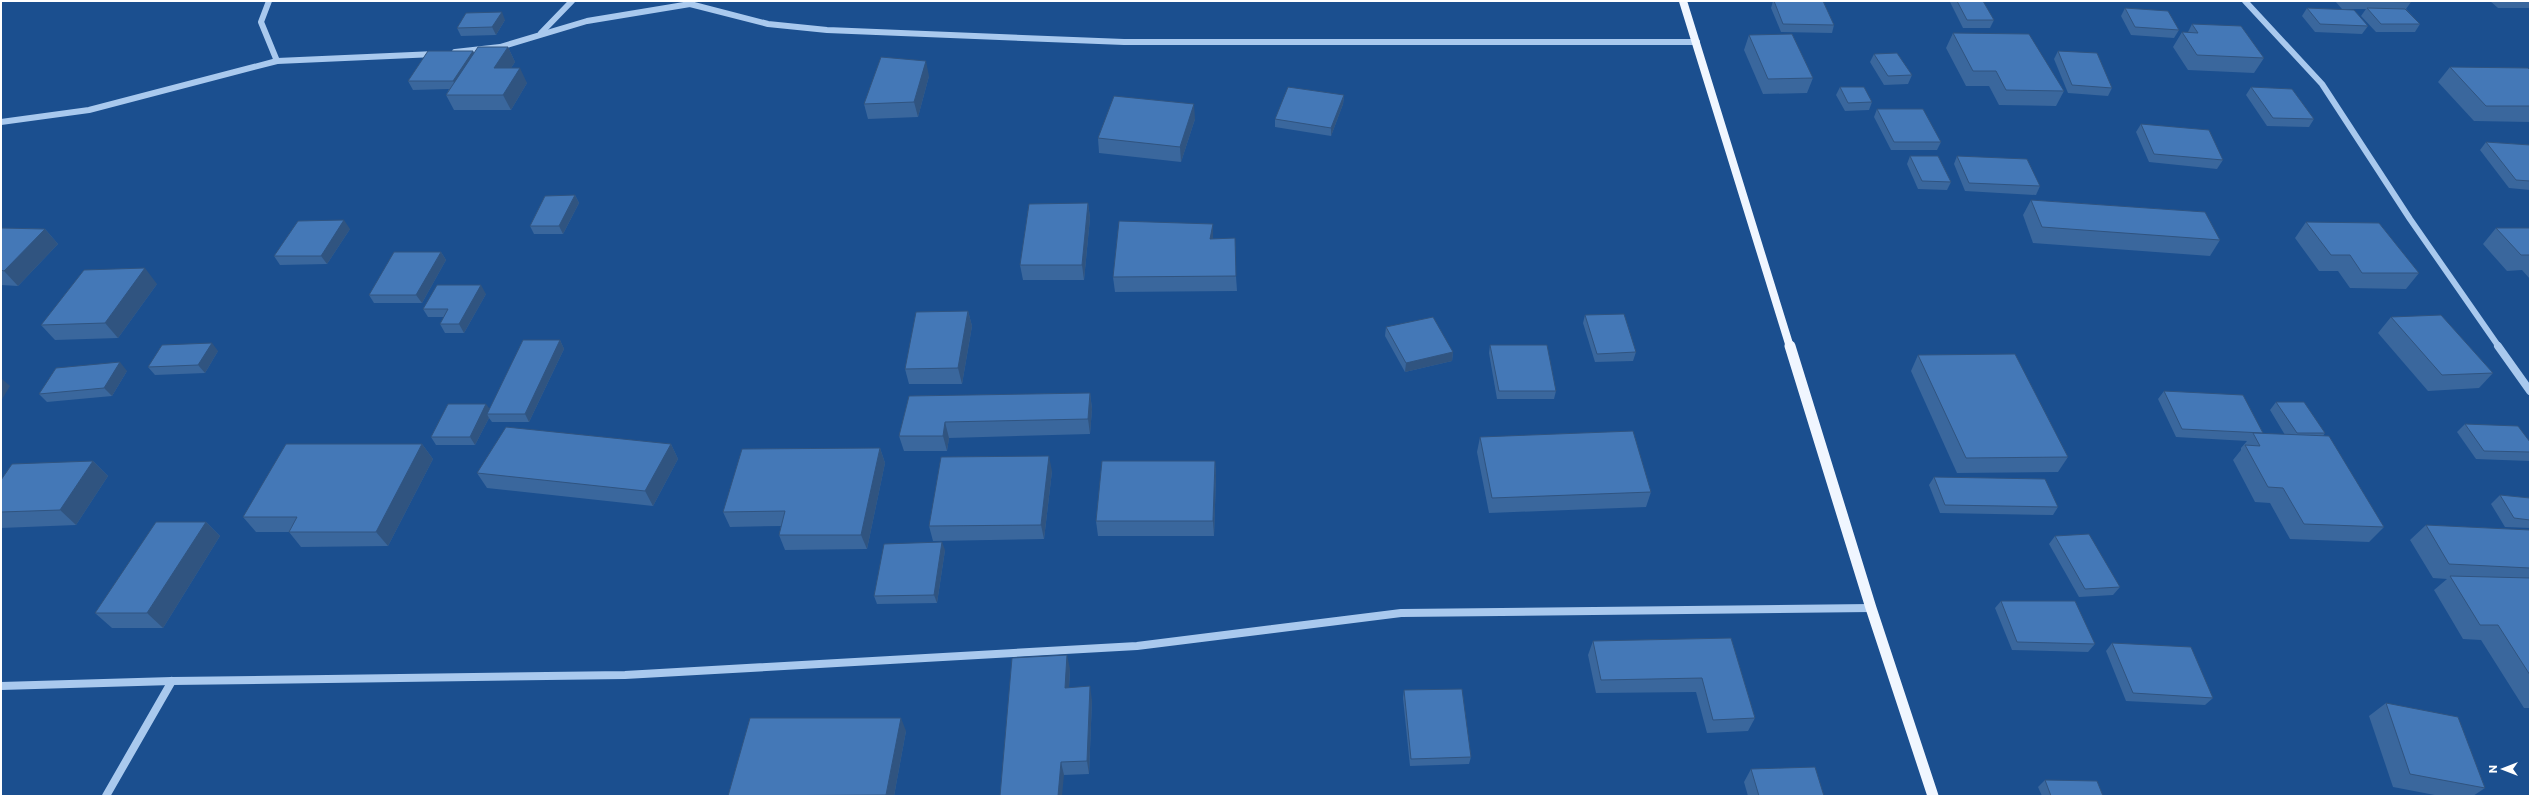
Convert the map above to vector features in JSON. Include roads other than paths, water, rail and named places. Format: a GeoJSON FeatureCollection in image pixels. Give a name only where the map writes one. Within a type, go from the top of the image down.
{"type":"FeatureCollection","features":[{"type":"Feature","properties":{"kind":"main road"},"geometry":{"type":"LineString","coordinates":[[1683,1],[1697,42],[1871,608],[1933,796]]}},
{"type":"Feature","properties":{"kind":"street"},"geometry":{"type":"LineString","coordinates":[[269,1],[261,22],[277,61]]}},
{"type":"Feature","properties":{"kind":"street"},"geometry":{"type":"LineString","coordinates":[[540,34],[572,1]]}},
{"type":"Feature","properties":{"kind":"street"},"geometry":{"type":"LineString","coordinates":[[2245,1],[2322,84],[2410,219],[2530,392]]}},
{"type":"Feature","properties":{"kind":"street"},"geometry":{"type":"LineString","coordinates":[[451,52],[500,47],[587,21],[688,3],[768,24],[827,30],[1124,42],[1697,42]]}},
{"type":"Feature","properties":{"kind":"street"},"geometry":{"type":"LineString","coordinates":[[1,122],[27,120],[90,110],[277,61],[308,57],[401,57],[444,53]]}},
{"type":"Feature","properties":{"kind":"street"},"geometry":{"type":"LineString","coordinates":[[1,686],[172,681],[625,674],[1121,647],[1400,614],[1871,608]]}},
{"type":"Feature","properties":{"kind":"street"},"geometry":{"type":"LineString","coordinates":[[106,796],[172,681]]}}]}
